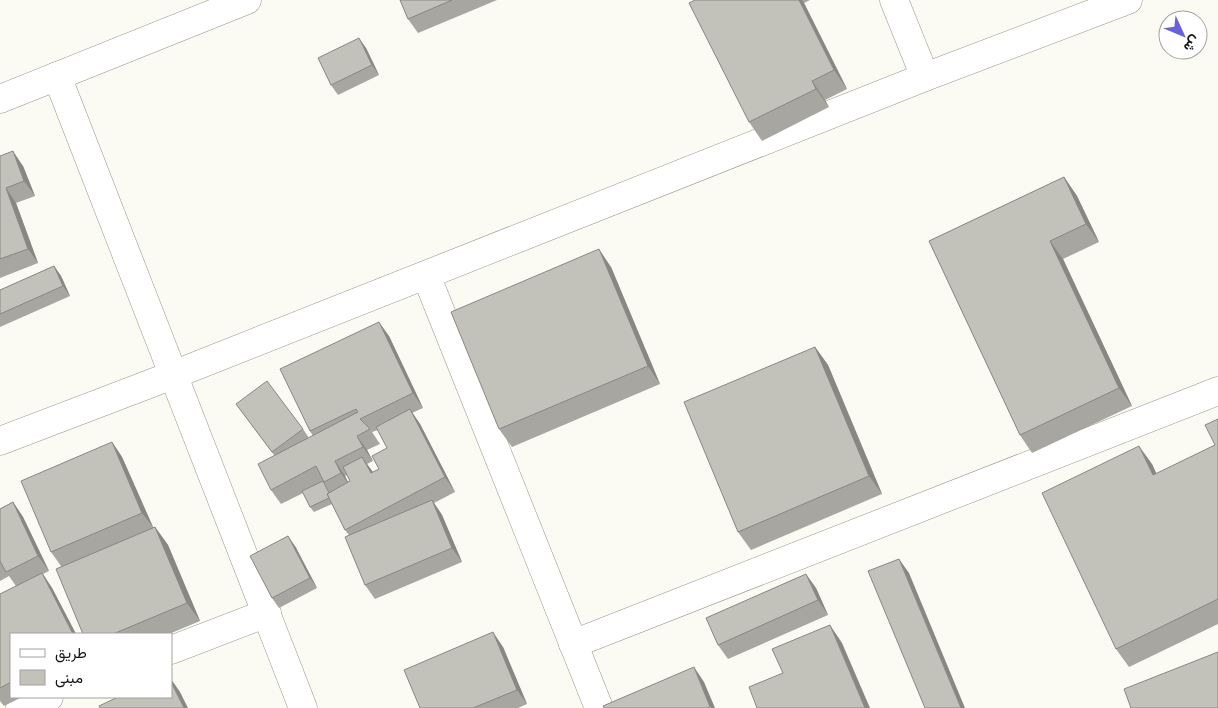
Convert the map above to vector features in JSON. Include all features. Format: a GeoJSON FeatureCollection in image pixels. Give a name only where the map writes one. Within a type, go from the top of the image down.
{"type":"FeatureCollection","features":[{"type":"Feature","properties":{"kind":"street"},"geometry":{"type":"LineString","coordinates":[[0,99],[247,0]]}},
{"type":"Feature","properties":{"kind":"street"},"geometry":{"type":"LineString","coordinates":[[894,0],[925,77]]}},
{"type":"Feature","properties":{"kind":"street"},"geometry":{"type":"LineString","coordinates":[[0,440],[173,375],[925,77],[1128,0]]}},
{"type":"Feature","properties":{"kind":"street"},"geometry":{"type":"LineString","coordinates":[[57,76],[303,708]]}},
{"type":"Feature","properties":{"kind":"street"},"geometry":{"type":"LineString","coordinates":[[426,275],[599,708]]}},
{"type":"Feature","properties":{"kind":"street"},"geometry":{"type":"LineString","coordinates":[[573,644],[1218,391]]}},
{"type":"Feature","properties":{"kind":"street"},"geometry":{"type":"LineString","coordinates":[[172,650],[266,614]]}},
{"type":"Feature","properties":{"kind":"street"},"geometry":{"type":"LineString","coordinates":[[20,708],[46,698]]}},
{"type":"Feature","properties":{"kind":"building"},"geometry":{"type":"Polygon","coordinates":[[[400,0],[452,0],[408,19],[400,0]]]}},
{"type":"Feature","properties":{"kind":"building"},"geometry":{"type":"Polygon","coordinates":[[[695,0],[799,0],[834,70],[812,81],[816,89],[749,122],[689,3],[695,0]]]}},
{"type":"Feature","properties":{"kind":"building"},"geometry":{"type":"Polygon","coordinates":[[[359,38],[372,65],[331,85],[318,58],[359,38]]]}},
{"type":"Feature","properties":{"kind":"building"},"geometry":{"type":"Polygon","coordinates":[[[13,151],[24,181],[6,188],[28,249],[0,259],[0,156],[13,151]]]}},
{"type":"Feature","properties":{"kind":"building"},"geometry":{"type":"Polygon","coordinates":[[[1064,177],[1086,224],[1050,241],[1119,388],[1020,435],[929,241],[1064,177]]]}},
{"type":"Feature","properties":{"kind":"building"},"geometry":{"type":"Polygon","coordinates":[[[599,249],[648,366],[499,429],[451,312],[599,249]]]}},
{"type":"Feature","properties":{"kind":"building"},"geometry":{"type":"Polygon","coordinates":[[[54,266],[63,286],[0,314],[0,290],[54,266]]]}},
{"type":"Feature","properties":{"kind":"building"},"geometry":{"type":"Polygon","coordinates":[[[379,322],[413,393],[360,419],[370,429],[357,436],[363,447],[335,461],[341,473],[324,482],[316,466],[271,490],[258,464],[358,412],[356,409],[310,431],[280,369],[379,322]]]}},
{"type":"Feature","properties":{"kind":"building"},"geometry":{"type":"Polygon","coordinates":[[[815,347],[869,476],[738,532],[684,402],[815,347]]]}},
{"type":"Feature","properties":{"kind":"building"},"geometry":{"type":"Polygon","coordinates":[[[267,381],[303,429],[272,452],[236,404],[267,381]]]}},
{"type":"Feature","properties":{"kind":"building"},"geometry":{"type":"Polygon","coordinates":[[[410,409],[445,477],[345,530],[327,494],[350,481],[343,467],[362,457],[371,473],[379,469],[372,456],[387,448],[376,427],[410,409]]]}},
{"type":"Feature","properties":{"kind":"building"},"geometry":{"type":"Polygon","coordinates":[[[1218,419],[1218,599],[1116,649],[1042,493],[1139,446],[1153,475],[1215,445],[1205,425],[1218,419]]]}},
{"type":"Feature","properties":{"kind":"building"},"geometry":{"type":"Polygon","coordinates":[[[112,442],[142,513],[51,552],[21,481],[112,442]]]}},
{"type":"Feature","properties":{"kind":"building"},"geometry":{"type":"Polygon","coordinates":[[[323,481],[329,493],[327,494],[329,498],[310,507],[302,491],[323,481]]]}},
{"type":"Feature","properties":{"kind":"building"},"geometry":{"type":"Polygon","coordinates":[[[432,500],[452,548],[365,585],[345,537],[432,500]]]}},
{"type":"Feature","properties":{"kind":"building"},"geometry":{"type":"Polygon","coordinates":[[[13,502],[38,556],[6,572],[0,561],[0,509],[13,502]]]}},
{"type":"Feature","properties":{"kind":"building"},"geometry":{"type":"Polygon","coordinates":[[[155,527],[187,603],[115,633],[83,633],[56,569],[155,527]]]}},
{"type":"Feature","properties":{"kind":"building"},"geometry":{"type":"Polygon","coordinates":[[[288,536],[310,578],[272,598],[250,556],[288,536]]]}},
{"type":"Feature","properties":{"kind":"building"},"geometry":{"type":"Polygon","coordinates":[[[899,559],[961,708],[925,708],[868,571],[899,559]]]}},
{"type":"Feature","properties":{"kind":"building"},"geometry":{"type":"Polygon","coordinates":[[[42,573],[72,633],[10,633],[10,683],[0,688],[0,594],[42,573]]]}},
{"type":"Feature","properties":{"kind":"building"},"geometry":{"type":"Polygon","coordinates":[[[806,574],[818,600],[718,645],[706,618],[806,574]]]}},
{"type":"Feature","properties":{"kind":"building"},"geometry":{"type":"Polygon","coordinates":[[[830,625],[865,708],[757,708],[749,687],[783,673],[772,649],[830,625]]]}},
{"type":"Feature","properties":{"kind":"building"},"geometry":{"type":"Polygon","coordinates":[[[493,632],[517,690],[473,708],[420,708],[404,670],[493,632]]]}},
{"type":"Feature","properties":{"kind":"building"},"geometry":{"type":"Polygon","coordinates":[[[1218,652],[1218,708],[1131,708],[1124,689],[1218,652]]]}},
{"type":"Feature","properties":{"kind":"building"},"geometry":{"type":"Polygon","coordinates":[[[694,667],[710,707],[604,708],[603,706],[694,667]]]}},
{"type":"Feature","properties":{"kind":"building"},"geometry":{"type":"Polygon","coordinates":[[[172,684],[184,708],[100,708],[99,706],[116,698],[172,698],[172,684]]]}}]}
